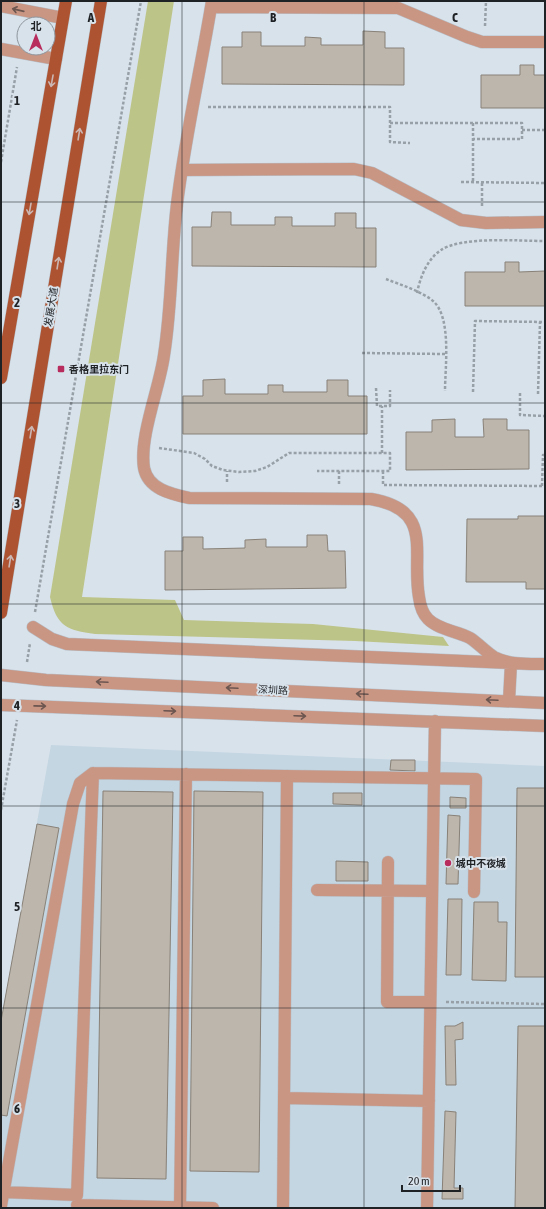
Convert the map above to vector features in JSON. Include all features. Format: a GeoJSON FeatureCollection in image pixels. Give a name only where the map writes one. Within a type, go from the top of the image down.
{"type":"FeatureCollection","features":[{"type":"Feature","properties":{"kind":"main road"},"geometry":{"type":"LineString","coordinates":[[1,378],[66,1]]}},
{"type":"Feature","properties":{"kind":"main road","name":"发展大道"},"geometry":{"type":"LineString","coordinates":[[1,613],[101,1]]}},
{"type":"Feature","properties":{"kind":"street"},"geometry":{"type":"LineString","coordinates":[[510,663],[495,657],[467,637],[438,626],[428,620],[421,608],[418,589],[418,542],[415,530],[403,510],[387,502],[371,499],[205,499],[173,494],[160,490],[150,480],[144,469],[145,446],[155,390],[164,356],[177,203],[212,4],[398,8],[467,37],[485,42],[545,42]]}},
{"type":"Feature","properties":{"kind":"street"},"geometry":{"type":"LineString","coordinates":[[1,6],[63,18]]}},
{"type":"Feature","properties":{"kind":"street"},"geometry":{"type":"LineString","coordinates":[[1,49],[16,52]]}},
{"type":"Feature","properties":{"kind":"street"},"geometry":{"type":"LineString","coordinates":[[38,56],[56,59]]}},
{"type":"Feature","properties":{"kind":"street"},"geometry":{"type":"LineString","coordinates":[[183,170],[354,169],[372,173],[461,220],[482,222],[545,222]]}},
{"type":"Feature","properties":{"kind":"street"},"geometry":{"type":"LineString","coordinates":[[32,627],[52,639],[67,644],[545,664]]}},
{"type":"Feature","properties":{"kind":"street"},"geometry":{"type":"LineString","coordinates":[[509,701],[510,663]]}},
{"type":"Feature","properties":{"kind":"street","name":"深圳路"},"geometry":{"type":"LineString","coordinates":[[1,675],[54,680],[545,703]]}},
{"type":"Feature","properties":{"kind":"street"},"geometry":{"type":"LineString","coordinates":[[1,706],[545,726]]}},
{"type":"Feature","properties":{"kind":"street"},"geometry":{"type":"LineString","coordinates":[[427,1208],[435,721]]}},
{"type":"Feature","properties":{"kind":"street"},"geometry":{"type":"LineString","coordinates":[[1,1206],[73,804],[80,783],[93,773],[476,780],[474,892]]}},
{"type":"Feature","properties":{"kind":"street"},"geometry":{"type":"LineString","coordinates":[[77,1203],[93,773]]}},
{"type":"Feature","properties":{"kind":"street"},"geometry":{"type":"LineString","coordinates":[[180,1207],[186,774]]}},
{"type":"Feature","properties":{"kind":"street"},"geometry":{"type":"LineString","coordinates":[[283,1208],[287,776]]}},
{"type":"Feature","properties":{"kind":"street"},"geometry":{"type":"LineString","coordinates":[[388,862],[387,1002],[430,1002]]}},
{"type":"Feature","properties":{"kind":"street"},"geometry":{"type":"LineString","coordinates":[[316,890],[432,891]]}},
{"type":"Feature","properties":{"kind":"street"},"geometry":{"type":"LineString","coordinates":[[284,1098],[429,1101]]}},
{"type":"Feature","properties":{"kind":"street"},"geometry":{"type":"LineString","coordinates":[[3,1192],[77,1203],[213,1208]]}},
{"type":"Feature","properties":{"kind":"path"},"geometry":{"type":"LineString","coordinates":[[24,677],[141,1]]}},
{"type":"Feature","properties":{"kind":"path"},"geometry":{"type":"LineString","coordinates":[[485,42],[486,1]]}},
{"type":"Feature","properties":{"kind":"path"},"geometry":{"type":"LineString","coordinates":[[23,16],[24,11]]}},
{"type":"Feature","properties":{"kind":"path"},"geometry":{"type":"LineString","coordinates":[[1,162],[19,56]]}},
{"type":"Feature","properties":{"kind":"path"},"geometry":{"type":"LineString","coordinates":[[194,107],[390,107],[390,142],[410,143]]}},
{"type":"Feature","properties":{"kind":"path"},"geometry":{"type":"LineString","coordinates":[[390,123],[522,123],[522,139],[473,139]]}},
{"type":"Feature","properties":{"kind":"path"},"geometry":{"type":"LineString","coordinates":[[472,123],[473,182]]}},
{"type":"Feature","properties":{"kind":"path"},"geometry":{"type":"LineString","coordinates":[[522,130],[545,130]]}},
{"type":"Feature","properties":{"kind":"path"},"geometry":{"type":"LineString","coordinates":[[462,182],[545,183]]}},
{"type":"Feature","properties":{"kind":"path"},"geometry":{"type":"LineString","coordinates":[[482,182],[482,222]]}},
{"type":"Feature","properties":{"kind":"path"},"geometry":{"type":"LineString","coordinates":[[417,293],[419,281],[425,270],[441,250],[462,243],[545,241]]}},
{"type":"Feature","properties":{"kind":"path"},"geometry":{"type":"LineString","coordinates":[[386,279],[434,302],[441,312],[445,328],[445,391]]}},
{"type":"Feature","properties":{"kind":"path"},"geometry":{"type":"LineString","coordinates":[[473,392],[475,321],[545,322]]}},
{"type":"Feature","properties":{"kind":"path"},"geometry":{"type":"LineString","coordinates":[[538,394],[540,322]]}},
{"type":"Feature","properties":{"kind":"path"},"geometry":{"type":"LineString","coordinates":[[362,353],[445,354]]}},
{"type":"Feature","properties":{"kind":"path"},"geometry":{"type":"LineString","coordinates":[[376,388],[377,406],[390,406],[390,390]]}},
{"type":"Feature","properties":{"kind":"path"},"geometry":{"type":"LineString","coordinates":[[520,393],[520,415],[545,416]]}},
{"type":"Feature","properties":{"kind":"path"},"geometry":{"type":"LineString","coordinates":[[382,406],[382,453]]}},
{"type":"Feature","properties":{"kind":"path"},"geometry":{"type":"LineString","coordinates":[[145,446],[194,453],[223,470],[239,472],[255,472],[268,467],[288,453],[390,453],[390,472],[316,471]]}},
{"type":"Feature","properties":{"kind":"path"},"geometry":{"type":"LineString","coordinates":[[383,485],[543,486],[543,455],[545,455]]}},
{"type":"Feature","properties":{"kind":"path"},"geometry":{"type":"LineString","coordinates":[[1,810],[20,706]]}},
{"type":"Feature","properties":{"kind":"path"},"geometry":{"type":"LineString","coordinates":[[430,1002],[545,1004]]}},
{"type":"Feature","properties":{"kind":"shaded area"},"geometry":{"type":"Polygon","coordinates":[[[51,745],[545,766],[545,1208],[1,1208],[1,1021],[51,745]]]}},
{"type":"Feature","properties":{"kind":"green space"},"geometry":{"type":"Polygon","coordinates":[[[148,1],[174,1],[82,597],[175,600],[184,620],[313,624],[443,637],[449,646],[355,641],[95,634],[77,631],[70,628],[60,621],[56,615],[50,597],[148,1]]]}},
{"type":"Feature","properties":{"kind":"building"},"geometry":{"type":"Polygon","coordinates":[[[363,31],[385,32],[385,48],[404,48],[404,85],[222,84],[222,47],[242,47],[242,32],[261,32],[261,46],[305,46],[305,37],[321,38],[321,45],[363,45],[363,31]]]}},
{"type":"Feature","properties":{"kind":"building"},"geometry":{"type":"Polygon","coordinates":[[[520,65],[534,65],[534,75],[545,75],[545,108],[481,108],[481,75],[520,75],[520,65]]]}},
{"type":"Feature","properties":{"kind":"building"},"geometry":{"type":"Polygon","coordinates":[[[212,212],[231,212],[231,225],[275,225],[275,217],[292,217],[292,226],[335,226],[335,213],[356,213],[356,228],[376,228],[376,267],[192,266],[192,227],[211,227],[212,212]]]}},
{"type":"Feature","properties":{"kind":"building"},"geometry":{"type":"Polygon","coordinates":[[[505,262],[519,262],[519,272],[545,271],[545,306],[465,306],[465,272],[505,272],[505,262]]]}},
{"type":"Feature","properties":{"kind":"building"},"geometry":{"type":"Polygon","coordinates":[[[225,379],[225,394],[268,394],[268,385],[283,385],[283,392],[327,392],[327,380],[348,380],[348,396],[367,396],[367,434],[183,434],[183,396],[203,396],[203,380],[225,379]]]}},
{"type":"Feature","properties":{"kind":"building"},"geometry":{"type":"Polygon","coordinates":[[[455,419],[455,437],[484,437],[483,419],[507,419],[507,430],[529,430],[529,469],[406,470],[406,432],[432,432],[432,420],[455,419]]]}},
{"type":"Feature","properties":{"kind":"building"},"geometry":{"type":"Polygon","coordinates":[[[518,516],[545,516],[545,589],[526,589],[526,582],[466,582],[467,519],[518,519],[518,516]]]}},
{"type":"Feature","properties":{"kind":"building"},"geometry":{"type":"Polygon","coordinates":[[[307,535],[327,535],[328,551],[345,551],[346,588],[165,590],[165,551],[183,551],[183,537],[203,537],[203,549],[245,548],[245,540],[266,539],[266,547],[307,547],[307,535]]]}},
{"type":"Feature","properties":{"kind":"building"},"geometry":{"type":"Polygon","coordinates":[[[391,760],[415,760],[415,771],[390,770],[391,760]]]}},
{"type":"Feature","properties":{"kind":"building"},"geometry":{"type":"Polygon","coordinates":[[[517,788],[545,788],[545,977],[515,977],[517,788]]]}},
{"type":"Feature","properties":{"kind":"building"},"geometry":{"type":"Polygon","coordinates":[[[103,791],[173,792],[166,1179],[97,1178],[103,791]]]}},
{"type":"Feature","properties":{"kind":"building"},"geometry":{"type":"Polygon","coordinates":[[[194,791],[263,792],[259,1172],[190,1171],[194,791]]]}},
{"type":"Feature","properties":{"kind":"building"},"geometry":{"type":"Polygon","coordinates":[[[333,793],[362,793],[362,805],[333,804],[333,793]]]}},
{"type":"Feature","properties":{"kind":"building"},"geometry":{"type":"Polygon","coordinates":[[[450,797],[466,798],[466,808],[450,808],[450,797]]]}},
{"type":"Feature","properties":{"kind":"building"},"geometry":{"type":"Polygon","coordinates":[[[448,815],[460,816],[458,884],[446,884],[448,815]]]}},
{"type":"Feature","properties":{"kind":"building"},"geometry":{"type":"Polygon","coordinates":[[[37,824],[59,828],[7,1116],[1,1115],[1,1021],[37,824]]]}},
{"type":"Feature","properties":{"kind":"building"},"geometry":{"type":"Polygon","coordinates":[[[336,861],[368,862],[368,881],[336,881],[336,861]]]}},
{"type":"Feature","properties":{"kind":"building"},"geometry":{"type":"Polygon","coordinates":[[[448,899],[462,899],[461,975],[446,975],[448,899]]]}},
{"type":"Feature","properties":{"kind":"building"},"geometry":{"type":"Polygon","coordinates":[[[474,902],[498,902],[498,922],[507,922],[506,981],[472,980],[474,902]]]}},
{"type":"Feature","properties":{"kind":"building"},"geometry":{"type":"Polygon","coordinates":[[[463,1022],[463,1039],[455,1040],[456,1085],[446,1085],[445,1026],[455,1026],[463,1022]]]}},
{"type":"Feature","properties":{"kind":"building"},"geometry":{"type":"Polygon","coordinates":[[[518,1026],[545,1026],[545,1208],[515,1208],[518,1026]]]}},
{"type":"Feature","properties":{"kind":"building"},"geometry":{"type":"Polygon","coordinates":[[[445,1111],[456,1112],[454,1188],[463,1188],[463,1199],[442,1199],[445,1111]]]}},
{"type":"Feature","properties":{"kind":"place","name":"香格里拉东门"},"geometry":{"type":"Point","coordinates":[61,369]}},
{"type":"Feature","properties":{"kind":"place","name":"城中不夜城"},"geometry":{"type":"Point","coordinates":[448,863]}}]}
